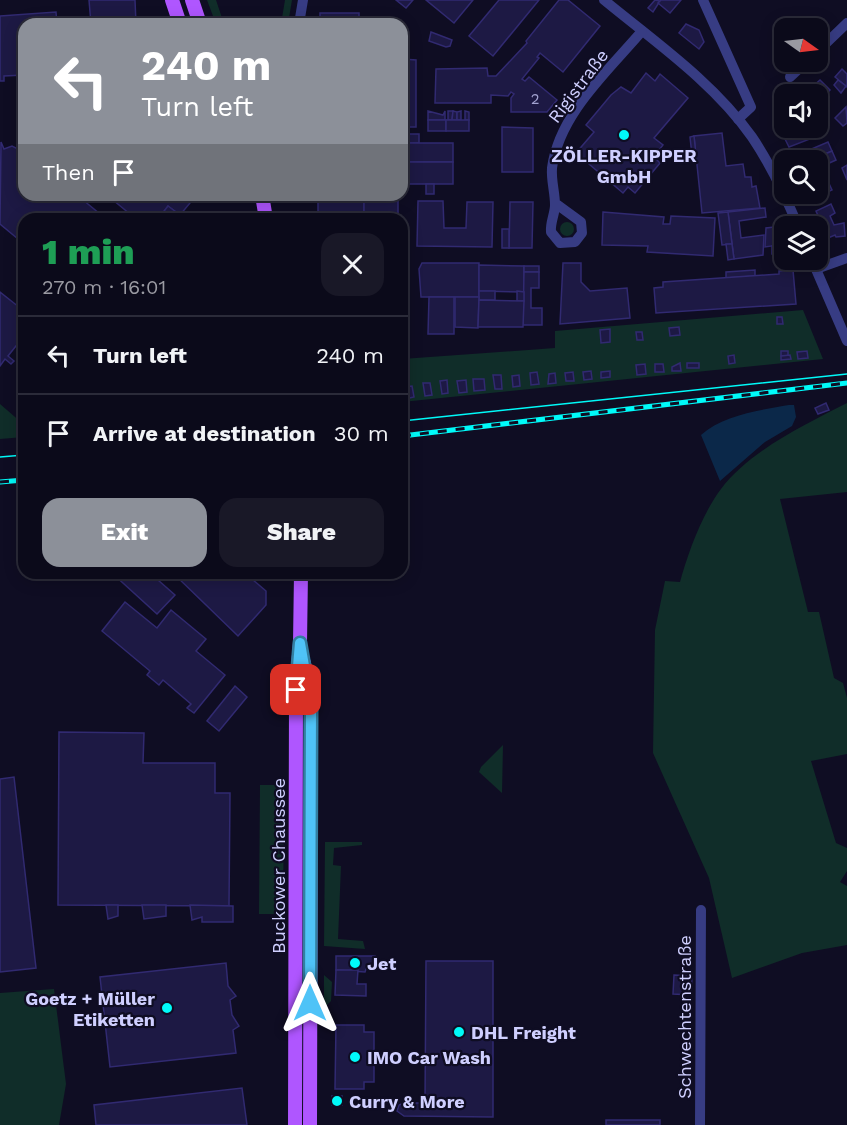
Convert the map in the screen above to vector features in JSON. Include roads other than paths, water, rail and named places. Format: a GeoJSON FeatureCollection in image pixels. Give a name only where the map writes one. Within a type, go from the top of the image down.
{"type":"FeatureCollection","features":[{"type":"Feature","properties":{"kind":"main road"},"geometry":{"type":"LineString","coordinates":[[172,0],[178,18]]}},
{"type":"Feature","properties":{"kind":"main road"},"geometry":{"type":"LineString","coordinates":[[192,0],[198,18]]}},
{"type":"Feature","properties":{"kind":"main road","name":"Buckower Chaussee"},"geometry":{"type":"LineString","coordinates":[[295,1125],[296,690],[300,643],[301,579]]}},
{"type":"Feature","properties":{"kind":"main road","name":"Buckower Chaussee"},"geometry":{"type":"LineString","coordinates":[[300,643],[311,706],[310,1125]]}},
{"type":"Feature","properties":{"kind":"street"},"geometry":{"type":"LineString","coordinates":[[300,18],[303,0]]}},
{"type":"Feature","properties":{"kind":"street"},"geometry":{"type":"LineString","coordinates":[[604,0],[706,86],[738,119],[767,162],[793,216]]}},
{"type":"Feature","properties":{"kind":"street"},"geometry":{"type":"LineString","coordinates":[[703,0],[751,107],[738,119]]}},
{"type":"Feature","properties":{"kind":"street"},"geometry":{"type":"LineString","coordinates":[[828,42],[847,24]]}},
{"type":"Feature","properties":{"kind":"street","name":"Rigistraße"},"geometry":{"type":"LineString","coordinates":[[555,203],[551,188],[552,169],[566,125],[642,31]]}},
{"type":"Feature","properties":{"kind":"street"},"geometry":{"type":"LineString","coordinates":[[790,77],[795,72]]}},
{"type":"Feature","properties":{"kind":"street"},"geometry":{"type":"LineString","coordinates":[[828,261],[847,258]]}},
{"type":"Feature","properties":{"kind":"street"},"geometry":{"type":"LineString","coordinates":[[817,270],[847,341]]}},
{"type":"Feature","properties":{"kind":"street","name":"Schwechtenstraße"},"geometry":{"type":"LineString","coordinates":[[700,1125],[701,910]]}},
{"type":"Feature","properties":{"kind":"water"},"geometry":{"type":"Polygon","coordinates":[[[794,405],[796,417],[792,426],[765,442],[720,481],[701,435],[731,418],[794,405]]]}},
{"type":"Feature","properties":{"kind":"tram line"},"geometry":{"type":"LineString","coordinates":[[408,420],[847,374]]}},
{"type":"Feature","properties":{"kind":"tram line"},"geometry":{"type":"LineString","coordinates":[[0,457],[18,456]]}},
{"type":"Feature","properties":{"kind":"railway"},"geometry":{"type":"LineString","coordinates":[[408,435],[847,383]]}},
{"type":"Feature","properties":{"kind":"railway"},"geometry":{"type":"LineString","coordinates":[[0,482],[18,480]]}},
{"type":"Feature","properties":{"kind":"place","name":"ZÖLLER-KIPPER GmbH"},"geometry":{"type":"Point","coordinates":[624,135]}},
{"type":"Feature","properties":{"kind":"place","name":"Jet"},"geometry":{"type":"Point","coordinates":[355,963]}},
{"type":"Feature","properties":{"kind":"place","name":"Goetz + Müller Etiketten"},"geometry":{"type":"Point","coordinates":[167,1008]}},
{"type":"Feature","properties":{"kind":"place","name":"DHL Freight"},"geometry":{"type":"Point","coordinates":[459,1032]}},
{"type":"Feature","properties":{"kind":"place","name":"IMO Car Wash"},"geometry":{"type":"Point","coordinates":[355,1057]}},
{"type":"Feature","properties":{"kind":"place","name":"Curry & More"},"geometry":{"type":"Point","coordinates":[337,1101]}}]}
